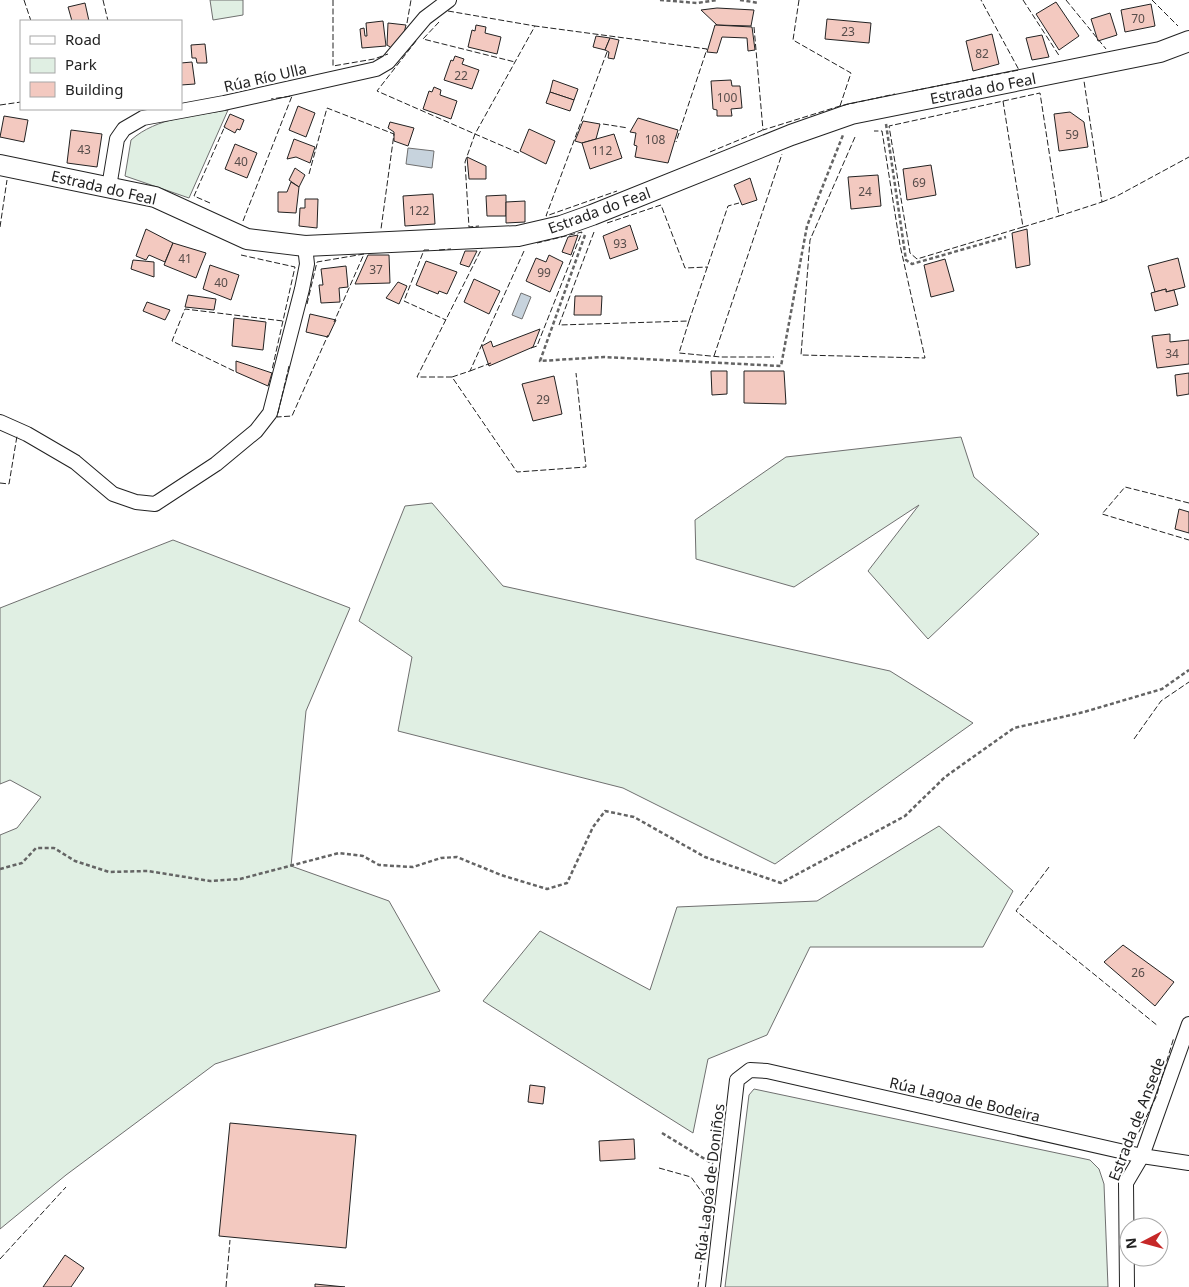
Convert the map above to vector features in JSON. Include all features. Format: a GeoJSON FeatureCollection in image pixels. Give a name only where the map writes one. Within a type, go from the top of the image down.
{"type":"FeatureCollection","features":[{"type":"Feature","properties":{"kind":"main road","name":"Estrada do Feal"},"geometry":{"type":"LineString","coordinates":[[0,165],[156,197],[247,239],[305,246],[518,236],[560,226],[592,215],[791,135],[851,114],[1160,52],[1189,41]]}},
{"type":"Feature","properties":{"kind":"street","name":"Rúa Río Ulla"},"geometry":{"type":"LineString","coordinates":[[109,187],[117,139],[124,129],[143,118],[224,103],[376,69],[388,62],[425,18],[448,0]]}},
{"type":"Feature","properties":{"kind":"street"},"geometry":{"type":"LineString","coordinates":[[0,422],[26,434],[75,462],[113,494],[136,502],[155,504],[216,464],[256,431],[270,413],[304,281],[307,264],[305,246]]}},
{"type":"Feature","properties":{"kind":"street","name":"Estrada de Ansede"},"geometry":{"type":"LineString","coordinates":[[1127,1287],[1126,1182],[1142,1156],[1189,1024]]}},
{"type":"Feature","properties":{"kind":"street","name":"Rúa Lagoa de Bodeira"},"geometry":{"type":"LineString","coordinates":[[737,1080],[750,1070],[767,1071],[1142,1156],[1189,1163]]}},
{"type":"Feature","properties":{"kind":"street","name":"Rúa Lagoa de Doniños"},"geometry":{"type":"LineString","coordinates":[[714,1287],[737,1080]]}},
{"type":"Feature","properties":{"kind":"path"},"geometry":{"type":"LineString","coordinates":[[660,0],[697,4],[717,0]]}},
{"type":"Feature","properties":{"kind":"path"},"geometry":{"type":"LineString","coordinates":[[740,0],[759,3]]}},
{"type":"Feature","properties":{"kind":"path"},"geometry":{"type":"LineString","coordinates":[[883,108],[906,260],[912,264],[1006,237]]}},
{"type":"Feature","properties":{"kind":"path"},"geometry":{"type":"LineString","coordinates":[[592,215],[540,361],[604,356],[781,366],[807,226],[851,114]]}},
{"type":"Feature","properties":{"kind":"path"},"geometry":{"type":"LineString","coordinates":[[0,869],[22,863],[36,848],[54,848],[75,861],[109,872],[148,871],[210,882],[240,880],[339,852],[363,856],[379,865],[387,866],[412,867],[441,858],[457,857],[501,875],[547,889],[567,883],[593,827],[605,811],[634,817],[706,857],[781,883],[905,816],[945,777],[1014,728],[1084,712],[1162,689],[1189,670]]}},
{"type":"Feature","properties":{"kind":"path"},"geometry":{"type":"LineString","coordinates":[[662,1133],[727,1173]]}},
{"type":"Feature","properties":{"kind":"green space"},"geometry":{"type":"Polygon","coordinates":[[[210,0],[243,0],[243,15],[213,20],[210,0]]]}},
{"type":"Feature","properties":{"kind":"green space"},"geometry":{"type":"Polygon","coordinates":[[[228,110],[189,198],[125,176],[131,140],[141,132],[164,122],[228,110]]]}},
{"type":"Feature","properties":{"kind":"green space"},"geometry":{"type":"Polygon","coordinates":[[[961,437],[974,477],[1039,534],[928,639],[868,571],[919,505],[794,587],[696,559],[695,520],[786,457],[961,437]]]}},
{"type":"Feature","properties":{"kind":"green space"},"geometry":{"type":"Polygon","coordinates":[[[432,503],[503,586],[890,671],[973,723],[775,864],[623,788],[398,731],[412,657],[359,621],[405,506],[432,503]]]}},
{"type":"Feature","properties":{"kind":"green space"},"geometry":{"type":"Polygon","coordinates":[[[173,540],[350,608],[306,711],[291,866],[389,901],[440,991],[215,1064],[66,1175],[0,1229],[0,835],[17,828],[41,797],[10,780],[0,784],[0,608],[173,540]]]}},
{"type":"Feature","properties":{"kind":"green space"},"geometry":{"type":"Polygon","coordinates":[[[939,826],[1013,891],[983,947],[810,947],[767,1035],[708,1059],[693,1133],[483,1001],[540,931],[650,990],[677,907],[817,901],[939,826]]]}},
{"type":"Feature","properties":{"kind":"green space"},"geometry":{"type":"Polygon","coordinates":[[[754,1089],[1090,1160],[1099,1169],[1104,1184],[1108,1287],[725,1287],[749,1095],[754,1089]]]}},
{"type":"Feature","properties":{"kind":"shaded area"},"geometry":{"type":"Polygon","coordinates":[[[408,148],[434,151],[432,168],[406,164],[408,148]]]}},
{"type":"Feature","properties":{"kind":"shaded area"},"geometry":{"type":"Polygon","coordinates":[[[521,293],[531,297],[522,319],[512,315],[521,293]]]}},
{"type":"Feature","properties":{"kind":"building"},"geometry":{"type":"Polygon","coordinates":[[[1056,2],[1079,36],[1059,50],[1036,14],[1056,2]]]}},
{"type":"Feature","properties":{"kind":"building"},"geometry":{"type":"Polygon","coordinates":[[[85,3],[89,20],[72,20],[68,7],[85,3]]]}},
{"type":"Feature","properties":{"kind":"building"},"geometry":{"type":"Polygon","coordinates":[[[1151,4],[1155,26],[1125,32],[1121,10],[1151,4]]]}},
{"type":"Feature","properties":{"kind":"building"},"geometry":{"type":"Polygon","coordinates":[[[717,8],[754,10],[751,26],[717,25],[701,10],[717,8]]]}},
{"type":"Feature","properties":{"kind":"building"},"geometry":{"type":"Polygon","coordinates":[[[1110,13],[1117,35],[1098,41],[1091,19],[1110,13]]]}},
{"type":"Feature","properties":{"kind":"building"},"geometry":{"type":"Polygon","coordinates":[[[827,19],[871,23],[869,43],[825,39],[827,19]]]}},
{"type":"Feature","properties":{"kind":"building"},"geometry":{"type":"Polygon","coordinates":[[[383,21],[386,46],[362,48],[360,29],[364,28],[365,36],[367,36],[366,23],[383,21]]]}},
{"type":"Feature","properties":{"kind":"building"},"geometry":{"type":"Polygon","coordinates":[[[388,23],[406,25],[403,37],[393,49],[387,45],[388,23]]]}},
{"type":"Feature","properties":{"kind":"building"},"geometry":{"type":"Polygon","coordinates":[[[476,25],[486,27],[485,33],[501,37],[497,54],[468,47],[472,30],[475,31],[476,25]]]}},
{"type":"Feature","properties":{"kind":"building"},"geometry":{"type":"Polygon","coordinates":[[[715,25],[752,27],[755,50],[748,51],[747,38],[722,37],[717,53],[707,52],[715,25]]]}},
{"type":"Feature","properties":{"kind":"building"},"geometry":{"type":"Polygon","coordinates":[[[992,34],[999,64],[973,71],[966,41],[992,34]]]}},
{"type":"Feature","properties":{"kind":"building"},"geometry":{"type":"Polygon","coordinates":[[[1042,35],[1049,57],[1032,60],[1026,38],[1042,35]]]}},
{"type":"Feature","properties":{"kind":"building"},"geometry":{"type":"Polygon","coordinates":[[[596,36],[610,38],[605,50],[593,47],[596,36]]]}},
{"type":"Feature","properties":{"kind":"building"},"geometry":{"type":"Polygon","coordinates":[[[610,38],[619,40],[614,59],[608,58],[609,52],[605,50],[610,38]]]}},
{"type":"Feature","properties":{"kind":"building"},"geometry":{"type":"Polygon","coordinates":[[[205,44],[207,63],[197,63],[196,58],[192,58],[191,45],[205,44]]]}},
{"type":"Feature","properties":{"kind":"building"},"geometry":{"type":"Polygon","coordinates":[[[455,56],[464,59],[462,64],[479,70],[472,89],[444,80],[451,60],[453,61],[455,56]]]}},
{"type":"Feature","properties":{"kind":"building"},"geometry":{"type":"Polygon","coordinates":[[[192,62],[195,84],[182,85],[182,63],[192,62]]]}},
{"type":"Feature","properties":{"kind":"building"},"geometry":{"type":"Polygon","coordinates":[[[553,80],[578,89],[574,100],[550,92],[553,80]]]}},
{"type":"Feature","properties":{"kind":"building"},"geometry":{"type":"Polygon","coordinates":[[[731,80],[732,86],[740,86],[742,108],[731,109],[732,116],[717,116],[717,110],[713,109],[711,81],[731,80]]]}},
{"type":"Feature","properties":{"kind":"building"},"geometry":{"type":"Polygon","coordinates":[[[434,87],[441,90],[440,95],[457,101],[451,119],[423,109],[429,91],[432,92],[434,87]]]}},
{"type":"Feature","properties":{"kind":"building"},"geometry":{"type":"Polygon","coordinates":[[[550,92],[574,100],[570,111],[546,103],[550,92]]]}},
{"type":"Feature","properties":{"kind":"building"},"geometry":{"type":"Polygon","coordinates":[[[298,106],[315,113],[306,137],[289,130],[298,106]]]}},
{"type":"Feature","properties":{"kind":"building"},"geometry":{"type":"Polygon","coordinates":[[[1070,112],[1084,122],[1088,147],[1059,151],[1054,114],[1070,112]]]}},
{"type":"Feature","properties":{"kind":"building"},"geometry":{"type":"Polygon","coordinates":[[[230,114],[244,120],[240,130],[237,129],[235,133],[224,127],[230,114]]]}},
{"type":"Feature","properties":{"kind":"building"},"geometry":{"type":"Polygon","coordinates":[[[4,116],[28,120],[24,142],[0,137],[4,116]]]}},
{"type":"Feature","properties":{"kind":"building"},"geometry":{"type":"Polygon","coordinates":[[[638,118],[678,130],[668,163],[635,157],[637,146],[634,145],[636,133],[630,132],[638,118]]]}},
{"type":"Feature","properties":{"kind":"building"},"geometry":{"type":"Polygon","coordinates":[[[583,121],[600,124],[596,139],[582,143],[575,141],[583,121]]]}},
{"type":"Feature","properties":{"kind":"building"},"geometry":{"type":"Polygon","coordinates":[[[390,122],[414,128],[408,146],[394,141],[394,132],[388,128],[390,122]]]}},
{"type":"Feature","properties":{"kind":"building"},"geometry":{"type":"Polygon","coordinates":[[[529,129],[555,141],[546,164],[520,151],[529,129]]]}},
{"type":"Feature","properties":{"kind":"building"},"geometry":{"type":"Polygon","coordinates":[[[71,130],[102,134],[97,167],[67,163],[71,130]]]}},
{"type":"Feature","properties":{"kind":"building"},"geometry":{"type":"Polygon","coordinates":[[[614,134],[622,158],[590,169],[582,143],[614,134]]]}},
{"type":"Feature","properties":{"kind":"building"},"geometry":{"type":"Polygon","coordinates":[[[294,139],[315,147],[310,163],[296,157],[287,159],[294,139]]]}},
{"type":"Feature","properties":{"kind":"building"},"geometry":{"type":"Polygon","coordinates":[[[235,144],[257,153],[247,178],[225,169],[235,144]]]}},
{"type":"Feature","properties":{"kind":"building"},"geometry":{"type":"Polygon","coordinates":[[[467,157],[486,166],[486,179],[469,179],[467,157]]]}},
{"type":"Feature","properties":{"kind":"building"},"geometry":{"type":"Polygon","coordinates":[[[931,165],[936,195],[907,200],[903,169],[931,165]]]}},
{"type":"Feature","properties":{"kind":"building"},"geometry":{"type":"Polygon","coordinates":[[[295,168],[305,175],[299,187],[289,180],[295,168]]]}},
{"type":"Feature","properties":{"kind":"building"},"geometry":{"type":"Polygon","coordinates":[[[878,175],[881,206],[851,209],[848,177],[878,175]]]}},
{"type":"Feature","properties":{"kind":"building"},"geometry":{"type":"Polygon","coordinates":[[[750,178],[757,200],[742,205],[734,185],[750,178]]]}},
{"type":"Feature","properties":{"kind":"building"},"geometry":{"type":"Polygon","coordinates":[[[291,182],[299,187],[296,213],[278,212],[278,192],[287,192],[291,182]]]}},
{"type":"Feature","properties":{"kind":"building"},"geometry":{"type":"Polygon","coordinates":[[[433,194],[435,224],[405,226],[403,196],[433,194]]]}},
{"type":"Feature","properties":{"kind":"building"},"geometry":{"type":"Polygon","coordinates":[[[506,195],[506,216],[487,216],[486,196],[506,195]]]}},
{"type":"Feature","properties":{"kind":"building"},"geometry":{"type":"Polygon","coordinates":[[[305,199],[318,199],[317,228],[299,226],[300,208],[305,208],[305,199]]]}},
{"type":"Feature","properties":{"kind":"building"},"geometry":{"type":"Polygon","coordinates":[[[525,201],[525,222],[506,223],[506,202],[525,201]]]}},
{"type":"Feature","properties":{"kind":"building"},"geometry":{"type":"Polygon","coordinates":[[[630,225],[638,249],[610,259],[603,236],[630,225]]]}},
{"type":"Feature","properties":{"kind":"building"},"geometry":{"type":"Polygon","coordinates":[[[146,229],[173,243],[165,262],[149,255],[146,260],[136,256],[146,229]]]}},
{"type":"Feature","properties":{"kind":"building"},"geometry":{"type":"Polygon","coordinates":[[[1027,229],[1030,265],[1016,268],[1012,233],[1027,229]]]}},
{"type":"Feature","properties":{"kind":"building"},"geometry":{"type":"Polygon","coordinates":[[[578,235],[571,255],[562,252],[568,237],[578,235]]]}},
{"type":"Feature","properties":{"kind":"building"},"geometry":{"type":"Polygon","coordinates":[[[173,243],[206,253],[196,278],[164,265],[173,243]]]}},
{"type":"Feature","properties":{"kind":"building"},"geometry":{"type":"Polygon","coordinates":[[[465,251],[477,251],[469,267],[460,264],[465,251]]]}},
{"type":"Feature","properties":{"kind":"building"},"geometry":{"type":"Polygon","coordinates":[[[368,255],[389,255],[390,283],[355,284],[368,255]]]}},
{"type":"Feature","properties":{"kind":"building"},"geometry":{"type":"Polygon","coordinates":[[[549,255],[563,262],[550,292],[526,281],[536,258],[546,262],[549,255]]]}},
{"type":"Feature","properties":{"kind":"building"},"geometry":{"type":"Polygon","coordinates":[[[1178,258],[1185,287],[1166,292],[1166,289],[1155,292],[1148,266],[1178,258]]]}},
{"type":"Feature","properties":{"kind":"building"},"geometry":{"type":"Polygon","coordinates":[[[945,259],[954,291],[931,297],[924,265],[945,259]]]}},
{"type":"Feature","properties":{"kind":"building"},"geometry":{"type":"Polygon","coordinates":[[[133,260],[154,262],[154,277],[131,269],[133,260]]]}},
{"type":"Feature","properties":{"kind":"building"},"geometry":{"type":"Polygon","coordinates":[[[426,261],[457,272],[447,294],[439,291],[438,294],[416,285],[426,261]]]}},
{"type":"Feature","properties":{"kind":"building"},"geometry":{"type":"Polygon","coordinates":[[[210,265],[239,275],[231,300],[203,289],[210,265]]]}},
{"type":"Feature","properties":{"kind":"building"},"geometry":{"type":"Polygon","coordinates":[[[346,266],[348,287],[339,288],[340,302],[321,303],[319,285],[323,285],[321,269],[346,266]]]}},
{"type":"Feature","properties":{"kind":"building"},"geometry":{"type":"Polygon","coordinates":[[[474,279],[500,291],[489,314],[464,302],[474,279]]]}},
{"type":"Feature","properties":{"kind":"building"},"geometry":{"type":"Polygon","coordinates":[[[398,282],[407,286],[399,304],[386,298],[398,282]]]}},
{"type":"Feature","properties":{"kind":"building"},"geometry":{"type":"Polygon","coordinates":[[[1166,289],[1166,292],[1174,290],[1178,305],[1155,311],[1151,293],[1166,289]]]}},
{"type":"Feature","properties":{"kind":"building"},"geometry":{"type":"Polygon","coordinates":[[[188,295],[216,299],[214,310],[185,307],[188,295]]]}},
{"type":"Feature","properties":{"kind":"building"},"geometry":{"type":"Polygon","coordinates":[[[575,296],[602,296],[601,315],[574,315],[575,296]]]}},
{"type":"Feature","properties":{"kind":"building"},"geometry":{"type":"Polygon","coordinates":[[[147,302],[170,310],[165,320],[143,311],[147,302]]]}},
{"type":"Feature","properties":{"kind":"building"},"geometry":{"type":"Polygon","coordinates":[[[310,314],[336,320],[328,337],[306,332],[310,314]]]}},
{"type":"Feature","properties":{"kind":"building"},"geometry":{"type":"Polygon","coordinates":[[[234,318],[266,322],[263,350],[232,346],[234,318]]]}},
{"type":"Feature","properties":{"kind":"building"},"geometry":{"type":"Polygon","coordinates":[[[540,329],[533,347],[489,366],[482,346],[491,341],[493,347],[540,329]]]}},
{"type":"Feature","properties":{"kind":"building"},"geometry":{"type":"Polygon","coordinates":[[[1170,334],[1170,342],[1189,340],[1189,364],[1157,368],[1152,336],[1170,334]]]}},
{"type":"Feature","properties":{"kind":"building"},"geometry":{"type":"Polygon","coordinates":[[[236,361],[272,373],[268,386],[236,372],[236,361]]]}},
{"type":"Feature","properties":{"kind":"building"},"geometry":{"type":"Polygon","coordinates":[[[711,371],[727,371],[727,394],[712,395],[711,371]]]}},
{"type":"Feature","properties":{"kind":"building"},"geometry":{"type":"Polygon","coordinates":[[[744,371],[784,371],[786,404],[744,403],[744,371]]]}},
{"type":"Feature","properties":{"kind":"building"},"geometry":{"type":"Polygon","coordinates":[[[1189,373],[1189,394],[1177,396],[1175,375],[1189,373]]]}},
{"type":"Feature","properties":{"kind":"building"},"geometry":{"type":"Polygon","coordinates":[[[554,376],[562,414],[533,421],[522,384],[554,376]]]}},
{"type":"Feature","properties":{"kind":"building"},"geometry":{"type":"Polygon","coordinates":[[[1179,509],[1189,512],[1189,533],[1175,529],[1179,509]]]}},
{"type":"Feature","properties":{"kind":"building"},"geometry":{"type":"Polygon","coordinates":[[[1123,945],[1174,982],[1155,1006],[1104,962],[1123,945]]]}},
{"type":"Feature","properties":{"kind":"building"},"geometry":{"type":"Polygon","coordinates":[[[530,1085],[545,1087],[543,1104],[528,1102],[530,1085]]]}},
{"type":"Feature","properties":{"kind":"building"},"geometry":{"type":"Polygon","coordinates":[[[230,1123],[356,1135],[346,1248],[219,1236],[230,1123]]]}},
{"type":"Feature","properties":{"kind":"building"},"geometry":{"type":"Polygon","coordinates":[[[634,1139],[635,1159],[600,1161],[599,1141],[634,1139]]]}},
{"type":"Feature","properties":{"kind":"building"},"geometry":{"type":"Polygon","coordinates":[[[65,1255],[84,1268],[71,1287],[43,1287],[65,1255]]]}},
{"type":"Feature","properties":{"kind":"building"},"geometry":{"type":"Polygon","coordinates":[[[315,1284],[345,1287],[315,1287],[315,1284]]]}},
{"type":"Feature","properties":{"kind":"fence"},"geometry":{"type":"LineString","coordinates":[[24,0],[31,20]]}},
{"type":"Feature","properties":{"kind":"fence"},"geometry":{"type":"LineString","coordinates":[[103,0],[108,20]]}},
{"type":"Feature","properties":{"kind":"fence"},"geometry":{"type":"LineString","coordinates":[[333,0],[333,66],[374,59],[388,54]]}},
{"type":"Feature","properties":{"kind":"fence"},"geometry":{"type":"LineString","coordinates":[[407,23],[411,0]]}},
{"type":"Feature","properties":{"kind":"fence"},"geometry":{"type":"LineString","coordinates":[[799,0],[793,40],[851,73],[840,106]]}},
{"type":"Feature","properties":{"kind":"fence"},"geometry":{"type":"LineString","coordinates":[[912,91],[1019,70],[981,0]]}},
{"type":"Feature","properties":{"kind":"fence"},"geometry":{"type":"LineString","coordinates":[[1023,0],[1060,57]]}},
{"type":"Feature","properties":{"kind":"fence"},"geometry":{"type":"LineString","coordinates":[[1066,0],[1106,49]]}},
{"type":"Feature","properties":{"kind":"fence"},"geometry":{"type":"LineString","coordinates":[[1152,0],[1178,26]]}},
{"type":"Feature","properties":{"kind":"fence"},"geometry":{"type":"LineString","coordinates":[[448,11],[535,26]]}},
{"type":"Feature","properties":{"kind":"fence"},"geometry":{"type":"LineString","coordinates":[[439,22],[423,39],[515,62]]}},
{"type":"Feature","properties":{"kind":"fence"},"geometry":{"type":"LineString","coordinates":[[519,153],[475,134],[535,26],[707,49],[676,142]]}},
{"type":"Feature","properties":{"kind":"fence"},"geometry":{"type":"LineString","coordinates":[[754,27],[763,130],[840,106],[895,94]]}},
{"type":"Feature","properties":{"kind":"fence"},"geometry":{"type":"LineString","coordinates":[[416,41],[377,91],[475,134],[465,162],[469,227],[479,226]]}},
{"type":"Feature","properties":{"kind":"fence"},"geometry":{"type":"LineString","coordinates":[[607,52],[546,216],[617,191]]}},
{"type":"Feature","properties":{"kind":"fence"},"geometry":{"type":"LineString","coordinates":[[1003,101],[1023,227],[917,259],[910,253],[889,126],[1040,93],[1059,216],[1102,202],[1084,81]]}},
{"type":"Feature","properties":{"kind":"fence"},"geometry":{"type":"LineString","coordinates":[[243,221],[292,96],[271,99]]}},
{"type":"Feature","properties":{"kind":"fence"},"geometry":{"type":"LineString","coordinates":[[0,105],[20,102]]}},
{"type":"Feature","properties":{"kind":"fence"},"geometry":{"type":"LineString","coordinates":[[309,174],[327,108],[394,134],[381,229]]}},
{"type":"Feature","properties":{"kind":"fence"},"geometry":{"type":"LineString","coordinates":[[603,124],[628,128]]}},
{"type":"Feature","properties":{"kind":"fence"},"geometry":{"type":"LineString","coordinates":[[210,203],[194,196],[225,126]]}},
{"type":"Feature","properties":{"kind":"fence"},"geometry":{"type":"LineString","coordinates":[[710,152],[763,130]]}},
{"type":"Feature","properties":{"kind":"fence"},"geometry":{"type":"LineString","coordinates":[[855,137],[810,240],[801,355],[925,358],[900,245],[882,131],[874,131]]}},
{"type":"Feature","properties":{"kind":"fence"},"geometry":{"type":"LineString","coordinates":[[714,356],[782,154]]}},
{"type":"Feature","properties":{"kind":"fence"},"geometry":{"type":"LineString","coordinates":[[1102,202],[1117,196],[1189,157]]}},
{"type":"Feature","properties":{"kind":"fence"},"geometry":{"type":"LineString","coordinates":[[0,227],[7,180]]}},
{"type":"Feature","properties":{"kind":"fence"},"geometry":{"type":"LineString","coordinates":[[594,232],[559,325],[689,321],[728,206],[739,203]]}},
{"type":"Feature","properties":{"kind":"fence"},"geometry":{"type":"LineString","coordinates":[[607,223],[661,205],[685,268],[708,267]]}},
{"type":"Feature","properties":{"kind":"fence"},"geometry":{"type":"LineString","coordinates":[[1023,227],[1059,216]]}},
{"type":"Feature","properties":{"kind":"fence"},"geometry":{"type":"LineString","coordinates":[[531,348],[537,346],[582,232],[537,243]]}},
{"type":"Feature","properties":{"kind":"fence"},"geometry":{"type":"LineString","coordinates":[[452,377],[417,377],[482,248]]}},
{"type":"Feature","properties":{"kind":"fence"},"geometry":{"type":"LineString","coordinates":[[439,250],[451,249]]}},
{"type":"Feature","properties":{"kind":"fence"},"geometry":{"type":"LineString","coordinates":[[429,250],[424,250],[404,301],[446,320]]}},
{"type":"Feature","properties":{"kind":"fence"},"geometry":{"type":"LineString","coordinates":[[524,251],[470,371],[452,377],[517,472],[586,467],[576,373]]}},
{"type":"Feature","properties":{"kind":"fence"},"geometry":{"type":"LineString","coordinates":[[307,304],[317,262],[364,254],[334,322]]}},
{"type":"Feature","properties":{"kind":"fence"},"geometry":{"type":"LineString","coordinates":[[241,255],[295,267],[272,370]]}},
{"type":"Feature","properties":{"kind":"fence"},"geometry":{"type":"LineString","coordinates":[[234,371],[172,341],[185,309],[283,321]]}},
{"type":"Feature","properties":{"kind":"fence"},"geometry":{"type":"LineString","coordinates":[[689,321],[679,353],[721,357],[774,357]]}},
{"type":"Feature","properties":{"kind":"fence"},"geometry":{"type":"LineString","coordinates":[[289,366],[277,417],[292,416],[328,335]]}},
{"type":"Feature","properties":{"kind":"fence"},"geometry":{"type":"LineString","coordinates":[[470,371],[491,363]]}},
{"type":"Feature","properties":{"kind":"fence"},"geometry":{"type":"LineString","coordinates":[[0,483],[9,484],[17,436]]}},
{"type":"Feature","properties":{"kind":"fence"},"geometry":{"type":"LineString","coordinates":[[1189,503],[1125,487],[1102,514],[1189,540]]}},
{"type":"Feature","properties":{"kind":"fence"},"geometry":{"type":"LineString","coordinates":[[1134,739],[1161,701],[1189,682]]}},
{"type":"Feature","properties":{"kind":"fence"},"geometry":{"type":"LineString","coordinates":[[1049,867],[1016,911],[1158,1026]]}},
{"type":"Feature","properties":{"kind":"fence"},"geometry":{"type":"LineString","coordinates":[[1135,1140],[1156,1097],[1174,1037]]}},
{"type":"Feature","properties":{"kind":"fence"},"geometry":{"type":"LineString","coordinates":[[659,1168],[691,1177],[709,1202],[698,1287]]}},
{"type":"Feature","properties":{"kind":"fence"},"geometry":{"type":"LineString","coordinates":[[0,1259],[66,1187]]}},
{"type":"Feature","properties":{"kind":"fence"},"geometry":{"type":"LineString","coordinates":[[226,1287],[230,1240]]}}]}
